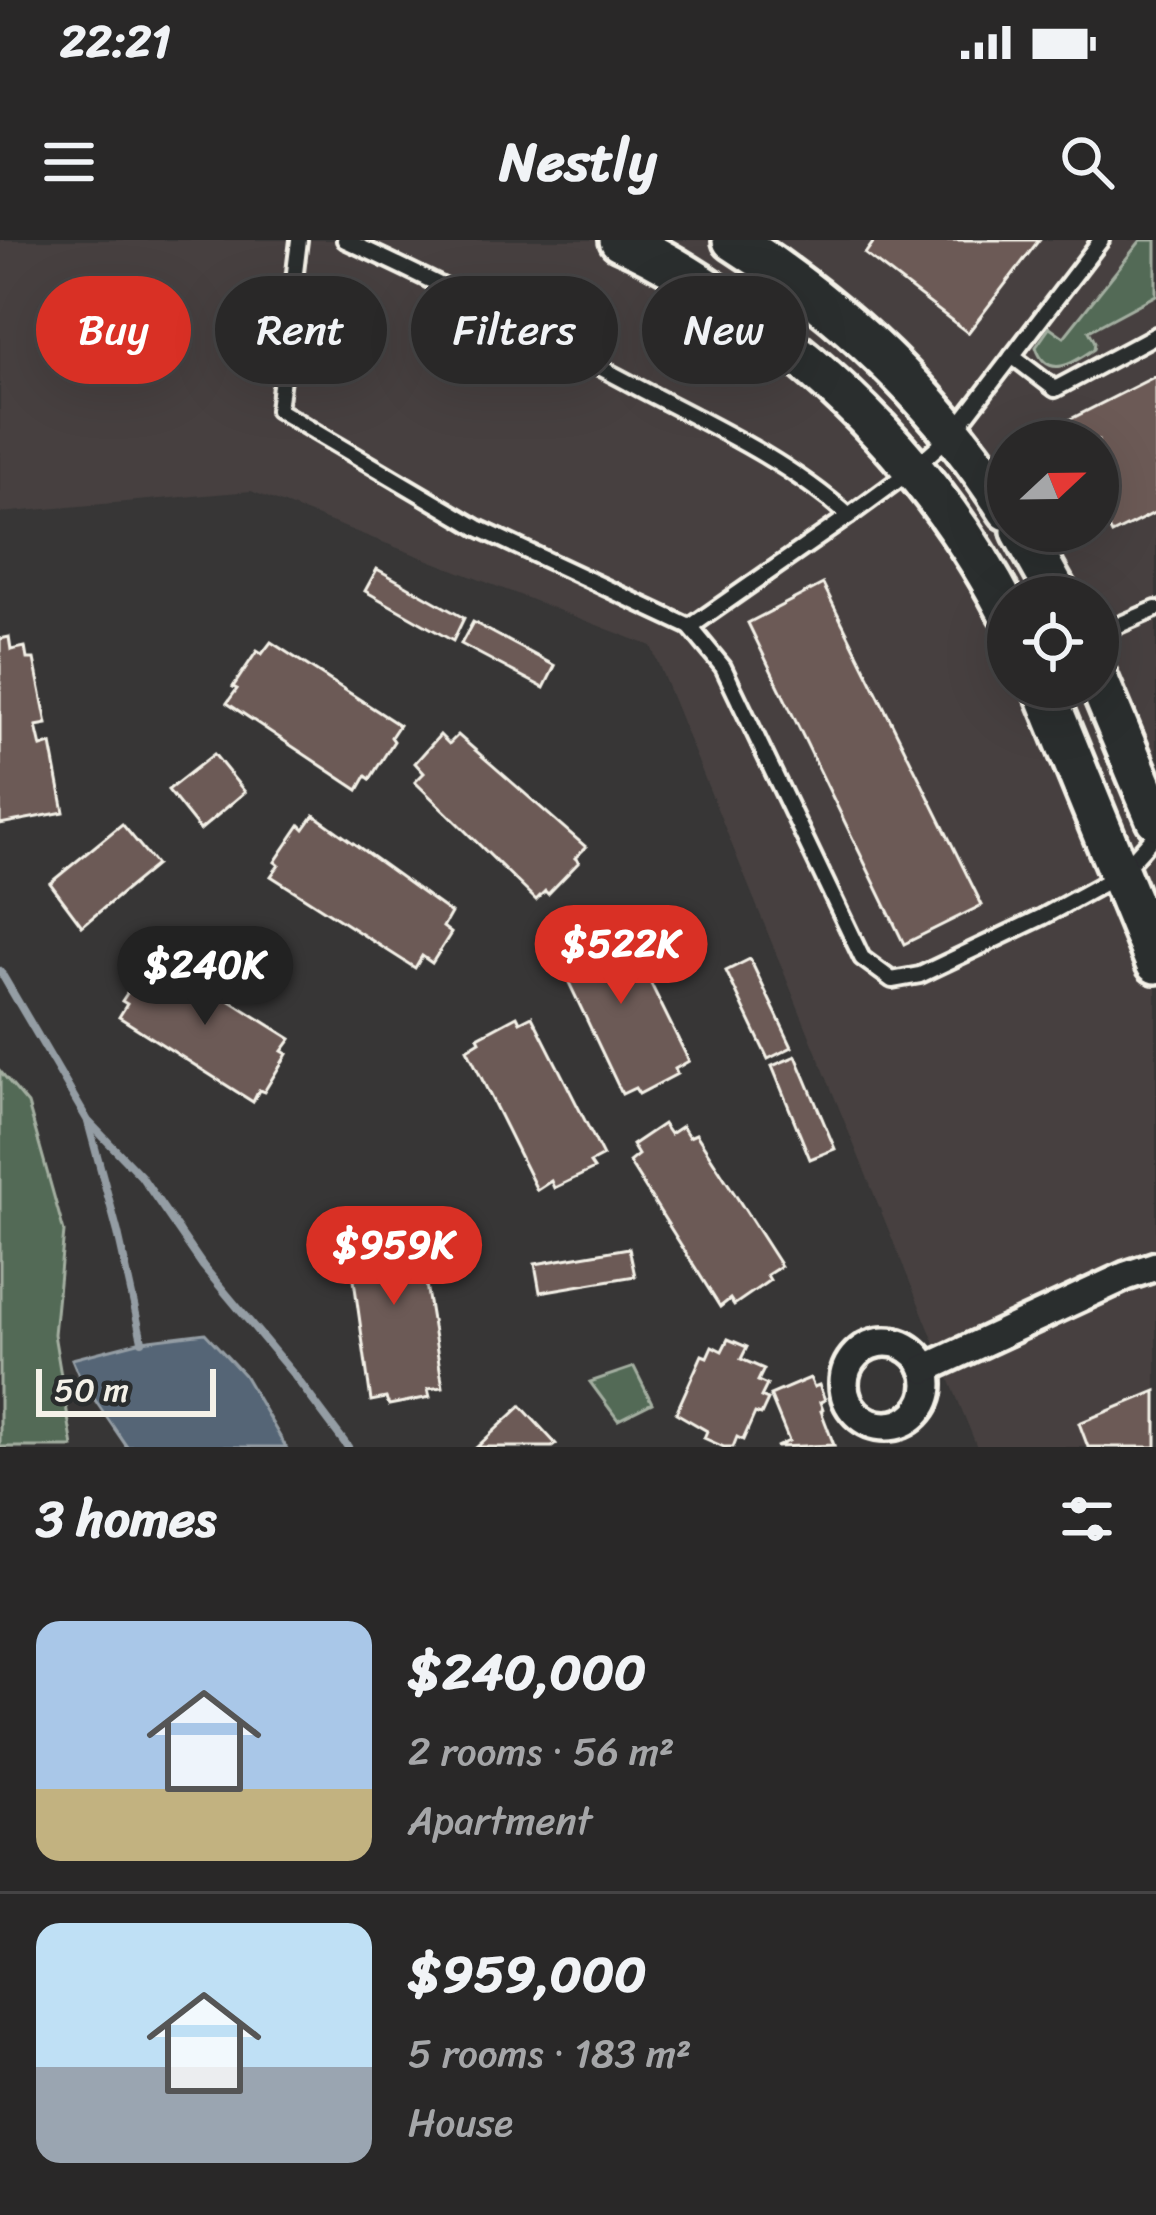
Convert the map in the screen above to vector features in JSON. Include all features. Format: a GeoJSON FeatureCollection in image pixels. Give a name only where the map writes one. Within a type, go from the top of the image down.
{"type":"FeatureCollection","features":[{"type":"Feature","properties":{"kind":"street"},"geometry":{"type":"LineString","coordinates":[[620,240],[712,291],[849,398],[913,469],[989,576]]}},
{"type":"Feature","properties":{"kind":"street"},"geometry":{"type":"LineString","coordinates":[[733,240],[778,255],[954,432],[987,480]]}},
{"type":"Feature","properties":{"kind":"street"},"geometry":{"type":"LineString","coordinates":[[1052,708],[1156,963]]}},
{"type":"Feature","properties":{"kind":"street"},"geometry":{"type":"LineString","coordinates":[[1110,708],[1156,819]]}},
{"type":"Feature","properties":{"kind":"street"},"geometry":{"type":"LineString","coordinates":[[925,1369],[1156,1266]]}},
{"type":"Feature","properties":{"kind":"lane"},"geometry":{"type":"LineString","coordinates":[[299,240],[278,410],[478,528],[690,627],[723,667],[862,958],[892,980],[920,975],[1120,874],[1156,834]]}},
{"type":"Feature","properties":{"kind":"lane"},"geometry":{"type":"LineString","coordinates":[[345,240],[451,288],[766,455],[818,488],[849,517]]}},
{"type":"Feature","properties":{"kind":"lane"},"geometry":{"type":"LineString","coordinates":[[690,627],[849,517],[954,432],[1101,240]]}},
{"type":"Feature","properties":{"kind":"lane"},"geometry":{"type":"LineString","coordinates":[[1012,356],[1054,389],[1156,335]]}},
{"type":"Feature","properties":{"kind":"lane"},"geometry":{"type":"LineString","coordinates":[[1119,625],[1156,609]]}},
{"type":"Feature","properties":{"kind":"shaded area"},"geometry":{"type":"Polygon","coordinates":[[[0,240],[1156,240],[1156,1447],[977,1447],[651,646],[251,491],[0,513],[0,240]]]}},
{"type":"Feature","properties":{"kind":"green space"},"geometry":{"type":"Polygon","coordinates":[[[1141,240],[1156,240],[1156,295],[1089,331],[1094,349],[1062,366],[1047,364],[1036,347],[1050,327],[1064,337],[1141,240]]]}},
{"type":"Feature","properties":{"kind":"green space"},"geometry":{"type":"Polygon","coordinates":[[[0,1071],[28,1104],[64,1232],[54,1334],[73,1447],[0,1447],[0,1071]]]}},
{"type":"Feature","properties":{"kind":"green space"},"geometry":{"type":"Polygon","coordinates":[[[634,1367],[652,1403],[618,1420],[590,1382],[634,1367]]]}},
{"type":"Feature","properties":{"kind":"water"},"geometry":{"type":"Polygon","coordinates":[[[205,1333],[244,1375],[286,1447],[127,1447],[72,1359],[142,1341],[205,1333]]]}},
{"type":"Feature","properties":{"kind":"building"},"geometry":{"type":"Polygon","coordinates":[[[875,240],[1039,240],[968,333],[865,254],[875,240]]]}},
{"type":"Feature","properties":{"kind":"building"},"geometry":{"type":"Polygon","coordinates":[[[1156,376],[1156,512],[1119,530],[1119,420],[1069,420],[1156,376]]]}},
{"type":"Feature","properties":{"kind":"building"},"geometry":{"type":"Polygon","coordinates":[[[377,569],[464,618],[453,641],[365,591],[377,569]]]}},
{"type":"Feature","properties":{"kind":"building"},"geometry":{"type":"Polygon","coordinates":[[[823,584],[982,905],[904,944],[748,623],[823,584]]]}},
{"type":"Feature","properties":{"kind":"building"},"geometry":{"type":"Polygon","coordinates":[[[473,622],[555,666],[544,688],[461,644],[473,622]]]}},
{"type":"Feature","properties":{"kind":"building"},"geometry":{"type":"Polygon","coordinates":[[[9,637],[11,650],[25,647],[27,659],[34,659],[47,724],[36,726],[41,747],[51,744],[64,812],[0,824],[0,639],[9,637]]]}},
{"type":"Feature","properties":{"kind":"building"},"geometry":{"type":"Polygon","coordinates":[[[271,642],[399,725],[391,737],[394,741],[358,790],[227,703],[257,651],[262,654],[271,642]]]}},
{"type":"Feature","properties":{"kind":"building"},"geometry":{"type":"Polygon","coordinates":[[[440,735],[449,744],[458,735],[586,847],[575,858],[579,862],[548,894],[545,891],[536,900],[415,782],[424,773],[415,763],[440,735]]]}},
{"type":"Feature","properties":{"kind":"building"},"geometry":{"type":"Polygon","coordinates":[[[214,754],[245,792],[200,830],[168,790],[214,754]]]}},
{"type":"Feature","properties":{"kind":"building"},"geometry":{"type":"Polygon","coordinates":[[[314,815],[451,913],[443,927],[451,933],[432,963],[422,956],[415,968],[271,876],[300,825],[304,829],[314,815]]]}},
{"type":"Feature","properties":{"kind":"building"},"geometry":{"type":"Polygon","coordinates":[[[122,824],[156,865],[82,926],[50,883],[122,824]]]}},
{"type":"Feature","properties":{"kind":"building"},"geometry":{"type":"Polygon","coordinates":[[[619,919],[689,1061],[675,1069],[677,1074],[639,1094],[635,1088],[622,1094],[554,951],[566,944],[565,939],[604,920],[607,925],[619,919]]]}},
{"type":"Feature","properties":{"kind":"building"},"geometry":{"type":"Polygon","coordinates":[[[159,956],[291,1039],[282,1051],[287,1054],[253,1102],[119,1017],[127,1004],[122,1001],[147,963],[152,968],[159,956]]]}},
{"type":"Feature","properties":{"kind":"building"},"geometry":{"type":"Polygon","coordinates":[[[750,959],[792,1047],[768,1059],[726,971],[750,959]]]}},
{"type":"Feature","properties":{"kind":"building"},"geometry":{"type":"Polygon","coordinates":[[[517,1016],[520,1022],[532,1016],[603,1156],[590,1163],[594,1169],[554,1188],[551,1181],[537,1190],[467,1049],[480,1041],[478,1037],[517,1016]]]}},
{"type":"Feature","properties":{"kind":"building"},"geometry":{"type":"Polygon","coordinates":[[[796,1056],[835,1149],[810,1159],[772,1066],[796,1056]]]}},
{"type":"Feature","properties":{"kind":"building"},"geometry":{"type":"Polygon","coordinates":[[[663,1124],[670,1134],[682,1126],[689,1137],[696,1134],[781,1266],[767,1275],[770,1280],[734,1305],[730,1299],[720,1307],[629,1162],[638,1155],[632,1145],[663,1124]]]}},
{"type":"Feature","properties":{"kind":"building"},"geometry":{"type":"Polygon","coordinates":[[[395,1208],[398,1221],[415,1218],[443,1387],[428,1389],[430,1397],[389,1405],[386,1398],[371,1401],[347,1230],[359,1228],[356,1215],[395,1208]]]}},
{"type":"Feature","properties":{"kind":"building"},"geometry":{"type":"Polygon","coordinates":[[[629,1248],[635,1276],[540,1292],[535,1264],[629,1248]]]}},
{"type":"Feature","properties":{"kind":"building"},"geometry":{"type":"Polygon","coordinates":[[[728,1339],[747,1347],[741,1359],[764,1369],[758,1381],[767,1385],[761,1397],[768,1400],[761,1415],[755,1413],[743,1440],[737,1437],[733,1447],[704,1438],[707,1431],[676,1413],[702,1355],[707,1357],[712,1346],[722,1351],[728,1339]]]}},
{"type":"Feature","properties":{"kind":"building"},"geometry":{"type":"Polygon","coordinates":[[[810,1378],[825,1400],[820,1402],[821,1411],[834,1445],[776,1447],[789,1441],[770,1395],[810,1378]]]}},
{"type":"Feature","properties":{"kind":"building"},"geometry":{"type":"Polygon","coordinates":[[[1156,1391],[1156,1447],[1088,1447],[1079,1423],[1156,1391]]]}},
{"type":"Feature","properties":{"kind":"building"},"geometry":{"type":"Polygon","coordinates":[[[521,1406],[556,1444],[477,1447],[521,1406]]]}},
{"type":"Feature","properties":{"kind":"waterway"},"geometry":{"type":"LineString","coordinates":[[0,971],[88,1121],[141,1176],[203,1266],[348,1447]]}},
{"type":"Feature","properties":{"kind":"waterway"},"geometry":{"type":"LineString","coordinates":[[88,1122],[142,1341]]}}]}
